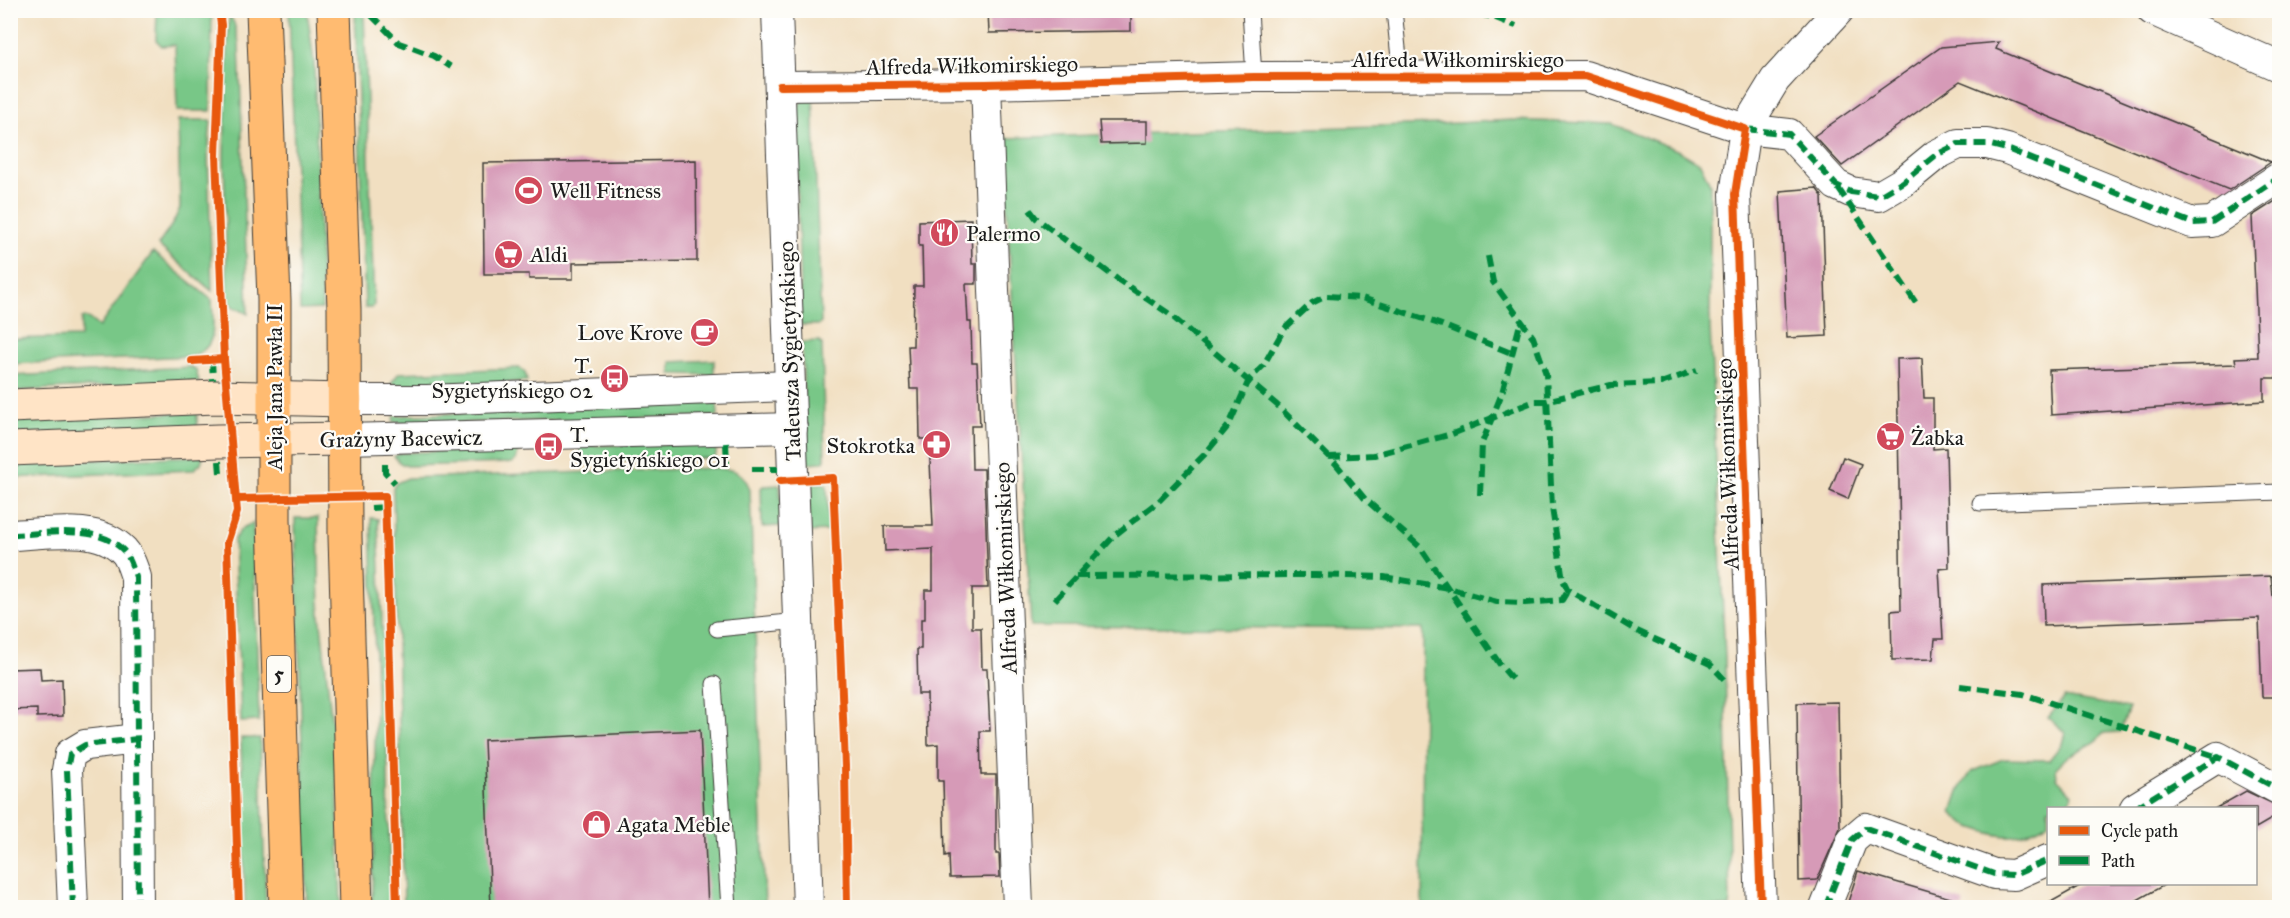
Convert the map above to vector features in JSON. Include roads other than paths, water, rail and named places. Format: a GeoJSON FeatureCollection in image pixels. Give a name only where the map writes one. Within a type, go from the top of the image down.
{"type":"FeatureCollection","features":[{"type":"Feature","properties":{"kind":"main road"},"geometry":{"type":"LineString","coordinates":[[334,10],[343,297],[345,537],[356,908]]}},
{"type":"Feature","properties":{"kind":"main road","name":"Aleja Jana Pawła II"},"geometry":{"type":"LineString","coordinates":[[262,11],[273,289],[274,530],[286,908]]}},
{"type":"Feature","properties":{"kind":"street","name":"Tadeusza Sygietyńskiego"},"geometry":{"type":"LineString","coordinates":[[777,10],[808,908]]}},
{"type":"Feature","properties":{"kind":"street"},"geometry":{"type":"LineString","coordinates":[[1839,10],[1775,80],[1745,129],[1789,134],[1836,185],[1851,192],[1879,196],[1903,182],[1936,155],[1958,144],[1987,144],[2007,149],[2192,223],[2212,222],[2280,177]]}},
{"type":"Feature","properties":{"kind":"street"},"geometry":{"type":"LineString","coordinates":[[2152,10],[2280,68]]}},
{"type":"Feature","properties":{"kind":"street","name":"Alfreda Wiłkomirskiego"},"geometry":{"type":"LineString","coordinates":[[780,86],[986,84],[1254,77],[1585,76],[1745,129],[1735,194],[1761,908]]}},
{"type":"Feature","properties":{"kind":"street","name":"Alfreda Wiłkomirskiego"},"geometry":{"type":"LineString","coordinates":[[986,84],[1018,908]]}},
{"type":"Feature","properties":{"kind":"street","name":"Grażyny Bacewicz"},"geometry":{"type":"LineString","coordinates":[[10,406],[215,397],[427,400],[790,387]]}},
{"type":"Feature","properties":{"kind":"street","name":"Grażyny Bacewicz"},"geometry":{"type":"LineString","coordinates":[[10,449],[274,440],[792,428]]}},
{"type":"Feature","properties":{"kind":"street"},"geometry":{"type":"LineString","coordinates":[[10,535],[92,533],[110,539],[126,552],[136,577],[138,908]]}},
{"type":"Feature","properties":{"kind":"street"},"geometry":{"type":"LineString","coordinates":[[73,908],[67,770],[70,754],[86,745],[137,739]]}},
{"type":"Feature","properties":{"kind":"street"},"geometry":{"type":"LineString","coordinates":[[2137,807],[2218,757],[2280,790]]}},
{"type":"Feature","properties":{"kind":"street"},"geometry":{"type":"LineString","coordinates":[[1825,908],[1852,840],[1866,828],[1994,874],[2014,875],[2047,861]]}},
{"type":"Feature","properties":{"kind":"lane"},"geometry":{"type":"LineString","coordinates":[[1250,10],[1254,77]]}},
{"type":"Feature","properties":{"kind":"lane"},"geometry":{"type":"LineString","coordinates":[[1395,10],[1401,77]]}},
{"type":"Feature","properties":{"kind":"lane"},"geometry":{"type":"LineString","coordinates":[[1980,502],[2280,492]]}},
{"type":"Feature","properties":{"kind":"lane"},"geometry":{"type":"LineString","coordinates":[[717,629],[799,621]]}},
{"type":"Feature","properties":{"kind":"lane"},"geometry":{"type":"LineString","coordinates":[[714,684],[729,908]]}},
{"type":"Feature","properties":{"kind":"place","name":"Well Fitness"},"geometry":{"type":"Point","coordinates":[529,190]}},
{"type":"Feature","properties":{"kind":"place","name":"Palermo"},"geometry":{"type":"Point","coordinates":[945,233]}},
{"type":"Feature","properties":{"kind":"place","name":"Aldi"},"geometry":{"type":"Point","coordinates":[509,254]}},
{"type":"Feature","properties":{"kind":"place","name":"Love Krove"},"geometry":{"type":"Point","coordinates":[704,332]}},
{"type":"Feature","properties":{"kind":"place","name":"T. Sygietyńskiego 02"},"geometry":{"type":"Point","coordinates":[614,378]}},
{"type":"Feature","properties":{"kind":"place","name":"Żabka"},"geometry":{"type":"Point","coordinates":[1890,437]}},
{"type":"Feature","properties":{"kind":"place","name":"Stokrotka"},"geometry":{"type":"Point","coordinates":[936,445]}},
{"type":"Feature","properties":{"kind":"place","name":"T. Sygietyńskiego 01"},"geometry":{"type":"Point","coordinates":[549,447]}},
{"type":"Feature","properties":{"kind":"place","name":"Agata Meble"},"geometry":{"type":"Point","coordinates":[596,824]}}]}
